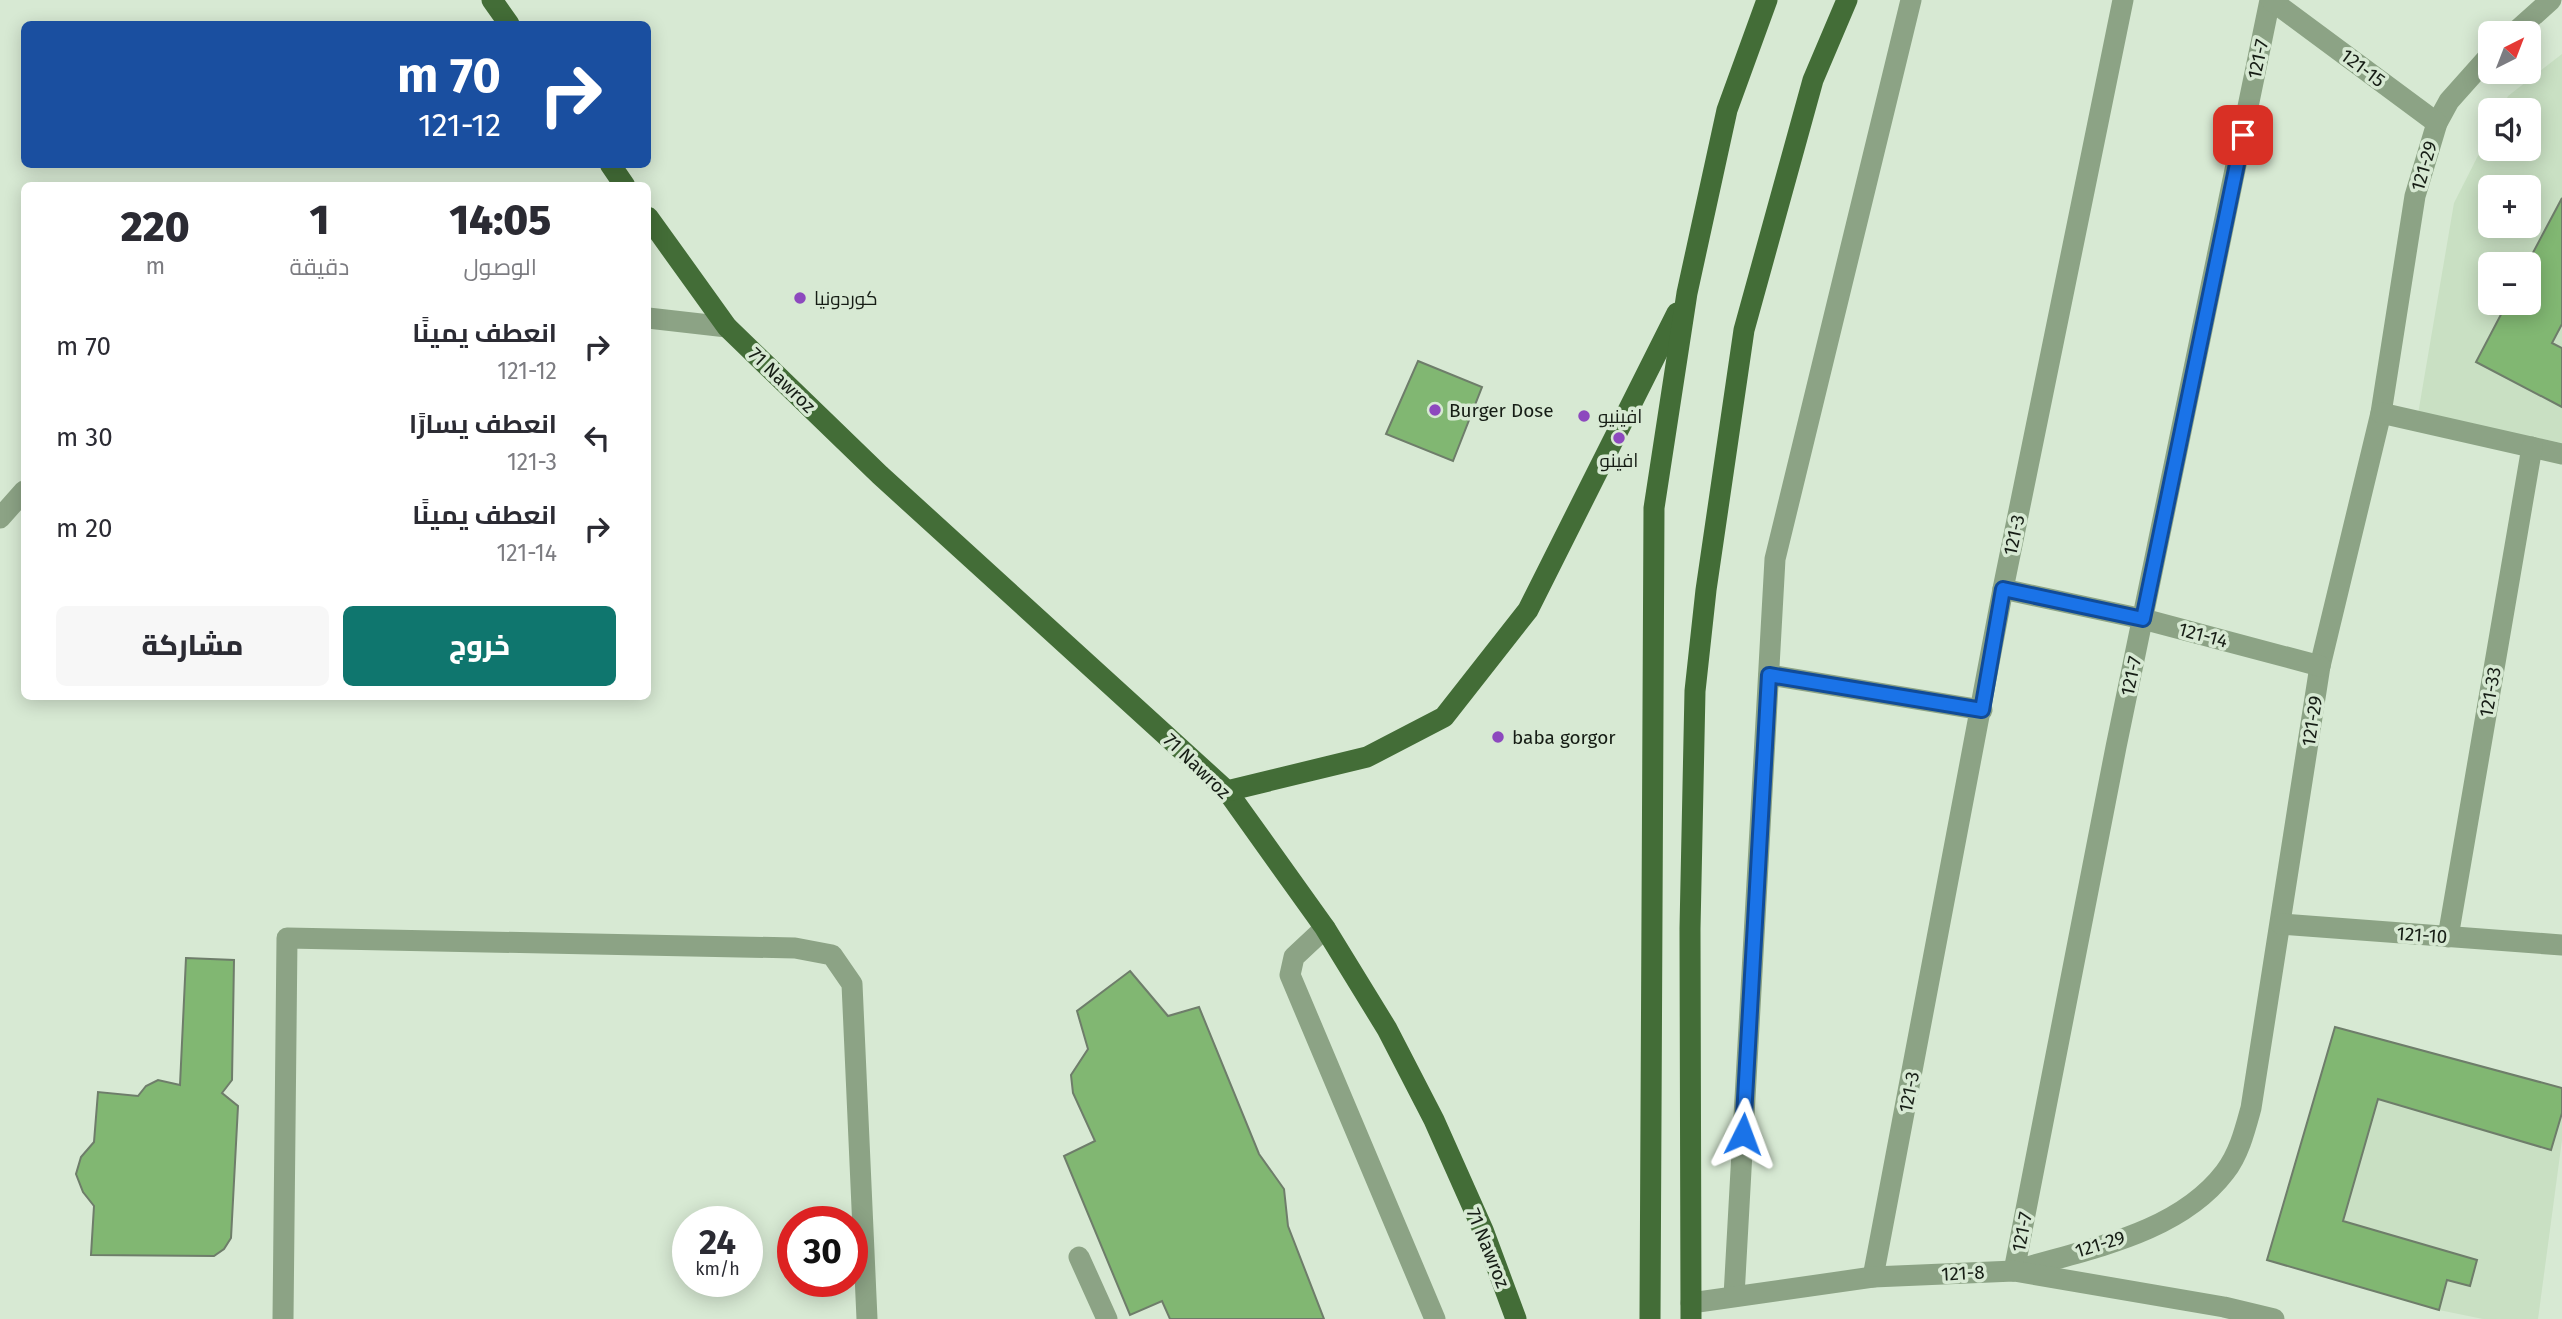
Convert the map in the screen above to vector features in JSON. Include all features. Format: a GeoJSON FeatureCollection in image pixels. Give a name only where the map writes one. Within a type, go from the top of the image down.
{"type":"FeatureCollection","features":[{"type":"Feature","properties":{"kind":"main road"},"geometry":{"type":"LineString","coordinates":[[492,0],[507,21]]}},
{"type":"Feature","properties":{"kind":"main road"},"geometry":{"type":"LineString","coordinates":[[1650,1319],[1654,508],[1687,293],[1727,110],[1767,0]]}},
{"type":"Feature","properties":{"kind":"main road"},"geometry":{"type":"LineString","coordinates":[[1691,1311],[1691,876],[1695,691],[1706,590],[1744,330],[1813,80],[1847,0]]}},
{"type":"Feature","properties":{"kind":"main road","name":"71 Nawroz"},"geometry":{"type":"LineString","coordinates":[[651,221],[727,327],[880,475],[1227,791],[1325,928],[1387,1029],[1434,1120],[1483,1230],[1516,1319]]}},
{"type":"Feature","properties":{"kind":"main road"},"geometry":{"type":"LineString","coordinates":[[1227,791],[1367,757],[1444,717],[1528,610],[1687,293]]}},
{"type":"Feature","properties":{"kind":"street"},"geometry":{"type":"LineString","coordinates":[[1734,1296],[1775,558],[1911,0]]}},
{"type":"Feature","properties":{"kind":"street","name":"121-3"},"geometry":{"type":"LineString","coordinates":[[1873,1278],[2003,589],[2123,0]]}},
{"type":"Feature","properties":{"kind":"street","name":"121-15"},"geometry":{"type":"LineString","coordinates":[[2271,0],[2297,7],[2437,123]]}},
{"type":"Feature","properties":{"kind":"street","name":"121-7"},"geometry":{"type":"LineString","coordinates":[[2014,1271],[2143,619],[2271,0]]}},
{"type":"Feature","properties":{"kind":"street"},"geometry":{"type":"LineString","coordinates":[[2527,21],[2551,0]]}},
{"type":"Feature","properties":{"kind":"street","name":"121-29"},"geometry":{"type":"LineString","coordinates":[[2014,1271],[2142,1231],[2204,1195],[2226,1171],[2242,1141],[2251,1108],[2320,666],[2381,413],[2416,196],[2437,123],[2449,101],[2478,68]]}},
{"type":"Feature","properties":{"kind":"street"},"geometry":{"type":"LineString","coordinates":[[651,318],[727,327]]}},
{"type":"Feature","properties":{"kind":"street"},"geometry":{"type":"LineString","coordinates":[[2381,413],[2562,454]]}},
{"type":"Feature","properties":{"kind":"street","name":"121-33"},"geometry":{"type":"LineString","coordinates":[[2448,937],[2532,447]]}},
{"type":"Feature","properties":{"kind":"street"},"geometry":{"type":"LineString","coordinates":[[0,518],[21,494]]}},
{"type":"Feature","properties":{"kind":"street","name":"121-14"},"geometry":{"type":"LineString","coordinates":[[2003,589],[2143,619],[2320,666]]}},
{"type":"Feature","properties":{"kind":"street"},"geometry":{"type":"LineString","coordinates":[[1769,675],[1982,710]]}},
{"type":"Feature","properties":{"kind":"street","name":"121-10"},"geometry":{"type":"LineString","coordinates":[[2281,924],[2562,945]]}},
{"type":"Feature","properties":{"kind":"street"},"geometry":{"type":"LineString","coordinates":[[1325,928],[1294,957],[1290,975],[1435,1319]]}},
{"type":"Feature","properties":{"kind":"street"},"geometry":{"type":"LineString","coordinates":[[283,1319],[287,937],[795,948],[832,956],[852,984],[867,1319]]}},
{"type":"Feature","properties":{"kind":"street"},"geometry":{"type":"LineString","coordinates":[[1079,1257],[1107,1319]]}},
{"type":"Feature","properties":{"kind":"street","name":"121-8"},"geometry":{"type":"LineString","coordinates":[[1691,1311],[1734,1296],[1873,1278],[2014,1271],[2224,1313],[2274,1319]]}},
{"type":"Feature","properties":{"kind":"shaded area"},"geometry":{"type":"Polygon","coordinates":[[[2562,54],[2562,443],[2418,414],[2454,203],[2478,156],[2478,161],[2541,161],[2541,98],[2507,98],[2523,84],[2541,84],[2541,70],[2562,54]]]}},
{"type":"Feature","properties":{"kind":"shaded area"},"geometry":{"type":"Polygon","coordinates":[[[2335,1027],[2562,1088],[2562,1140],[2538,1319],[2483,1319],[2439,1310],[2267,1260],[2335,1027]]]}},
{"type":"Feature","properties":{"kind":"building"},"geometry":{"type":"Polygon","coordinates":[[[2562,198],[2562,324],[2552,343],[2562,348],[2562,407],[2476,362],[2501,315],[2541,315],[2541,252],[2533,252],[2562,198]]]}},
{"type":"Feature","properties":{"kind":"building","name":"Burger Dose"},"geometry":{"type":"Polygon","coordinates":[[[1418,361],[1482,387],[1453,461],[1386,434],[1418,361]]]}},
{"type":"Feature","properties":{"kind":"building"},"geometry":{"type":"Polygon","coordinates":[[[186,958],[234,960],[232,1080],[222,1093],[238,1106],[231,1238],[224,1249],[214,1256],[91,1255],[94,1206],[83,1192],[76,1174],[81,1157],[94,1142],[98,1092],[138,1096],[146,1086],[158,1080],[180,1085],[186,958]]]}},
{"type":"Feature","properties":{"kind":"building"},"geometry":{"type":"Polygon","coordinates":[[[1130,971],[1168,1016],[1199,1007],[1259,1154],[1284,1189],[1288,1226],[1324,1319],[1170,1319],[1162,1301],[1130,1315],[1064,1156],[1095,1141],[1073,1093],[1071,1075],[1088,1049],[1077,1011],[1130,971]]]}},
{"type":"Feature","properties":{"kind":"building"},"geometry":{"type":"Polygon","coordinates":[[[2335,1027],[2562,1088],[2562,1113],[2551,1150],[2378,1099],[2343,1221],[2477,1260],[2470,1286],[2447,1280],[2439,1310],[2267,1260],[2335,1027]]]}},
{"type":"Feature","properties":{"kind":"place","name":"كوردونيا"},"geometry":{"type":"Point","coordinates":[800,298]}},
{"type":"Feature","properties":{"kind":"place","name":"Burger Dose"},"geometry":{"type":"Point","coordinates":[1435,410]}},
{"type":"Feature","properties":{"kind":"place","name":"افينيو"},"geometry":{"type":"Point","coordinates":[1584,416]}},
{"type":"Feature","properties":{"kind":"place","name":"افينو"},"geometry":{"type":"Point","coordinates":[1619,438]}},
{"type":"Feature","properties":{"kind":"place","name":"baba gorgor"},"geometry":{"type":"Point","coordinates":[1498,737]}},
{"type":"Feature","properties":{"kind":"route"},"geometry":{"type":"LineString","coordinates":[[1743,1134],[1769,675],[1982,710],[2003,589],[2143,619],[2243,135]]}}]}
